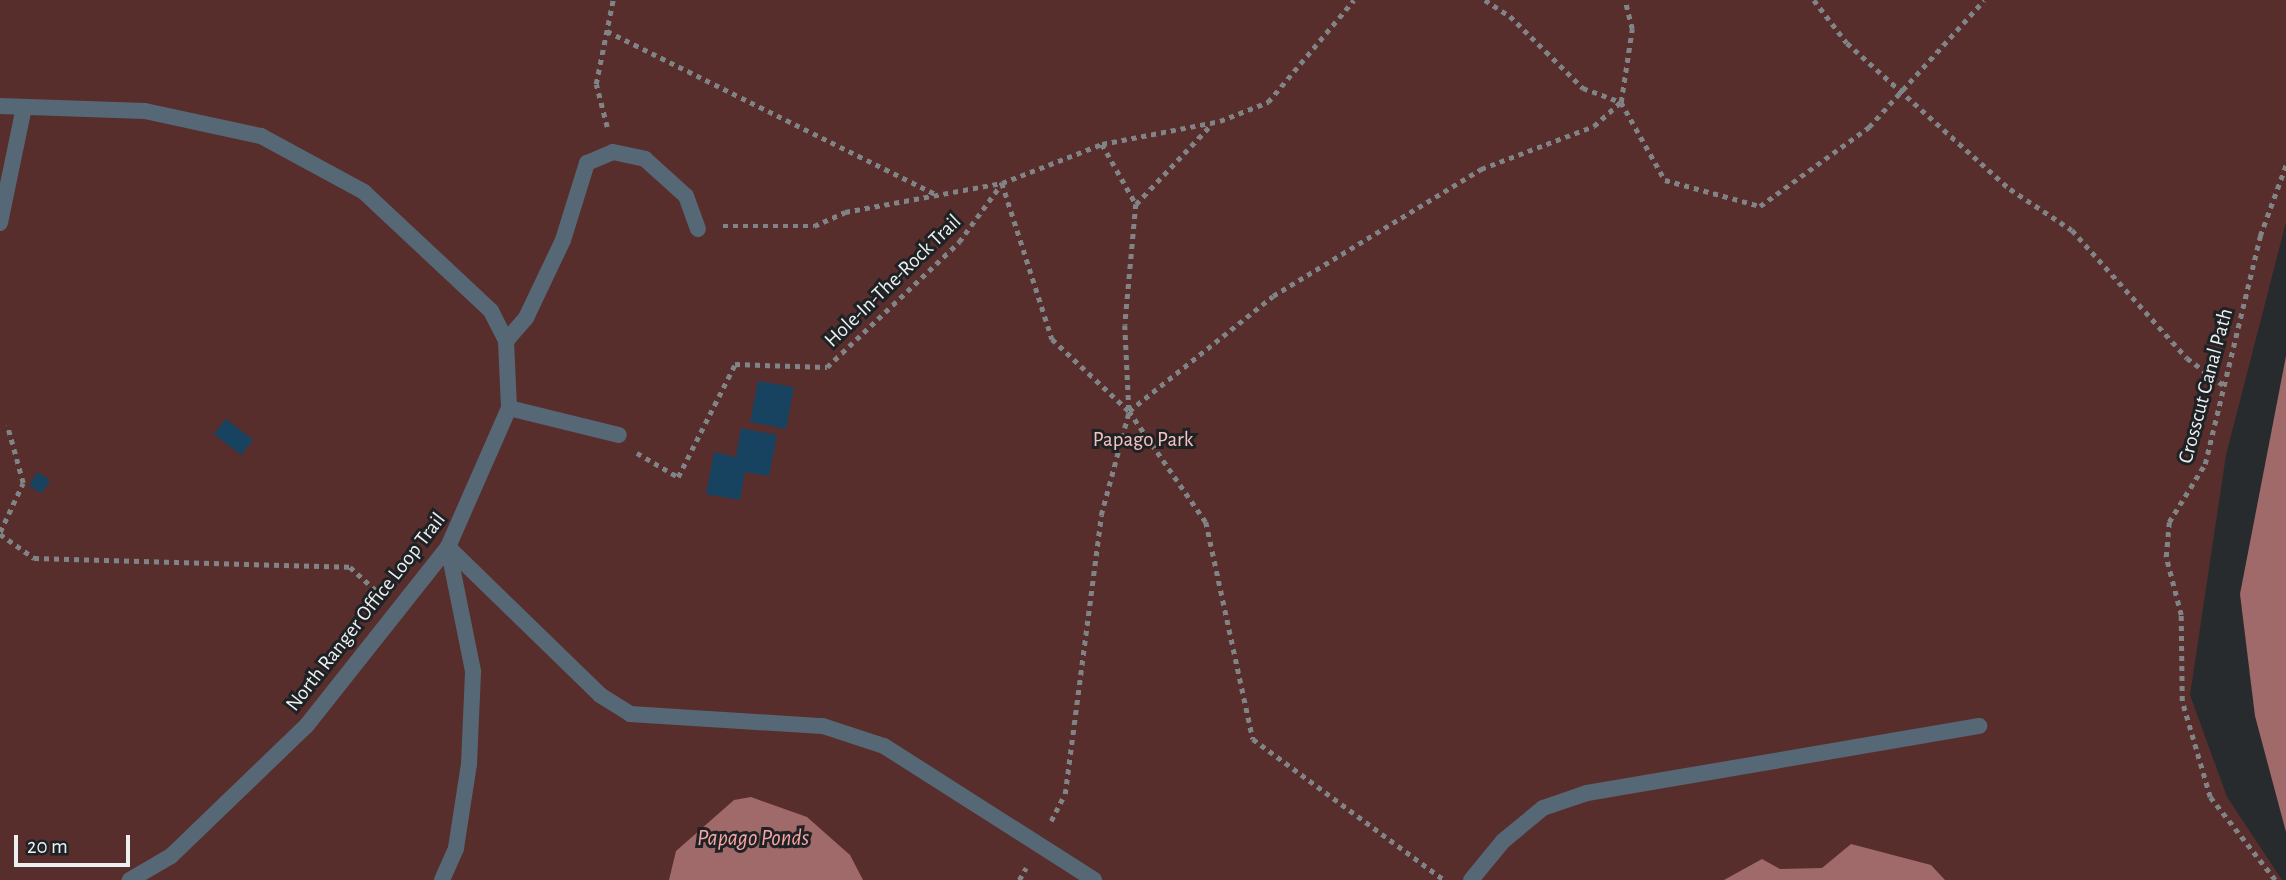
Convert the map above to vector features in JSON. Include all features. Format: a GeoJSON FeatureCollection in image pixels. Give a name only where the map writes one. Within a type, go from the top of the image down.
{"type":"FeatureCollection","features":[{"type":"Feature","properties":{"kind":"lane","name":"North Ranger Office Loop Trail"},"geometry":{"type":"LineString","coordinates":[[0,106],[145,111],[261,136],[364,192],[491,311],[506,341],[509,408],[448,547],[396,608],[306,726],[236,797],[171,856],[130,880]]}},
{"type":"Feature","properties":{"kind":"lane"},"geometry":{"type":"LineString","coordinates":[[0,223],[9,206],[24,107]]}},
{"type":"Feature","properties":{"kind":"lane"},"geometry":{"type":"LineString","coordinates":[[506,341],[526,318],[563,240],[587,163],[614,152],[655,168],[685,196],[698,229]]}},
{"type":"Feature","properties":{"kind":"lane"},"geometry":{"type":"LineString","coordinates":[[509,408],[619,435]]}},
{"type":"Feature","properties":{"kind":"lane"},"geometry":{"type":"LineString","coordinates":[[448,547],[600,695],[630,714],[823,726],[884,746],[939,777],[1037,848],[1094,880]]}},
{"type":"Feature","properties":{"kind":"lane"},"geometry":{"type":"LineString","coordinates":[[442,880],[456,848],[470,764],[473,671],[448,547]]}},
{"type":"Feature","properties":{"kind":"lane"},"geometry":{"type":"LineString","coordinates":[[1471,880],[1503,841],[1543,808],[1587,793],[1979,726]]}},
{"type":"Feature","properties":{"kind":"path"},"geometry":{"type":"LineString","coordinates":[[613,0],[596,84],[614,152]]}},
{"type":"Feature","properties":{"kind":"path","name":"Hole-In-The-Rock Trail"},"geometry":{"type":"LineString","coordinates":[[698,229],[814,226],[845,212],[1002,183],[1102,144],[1211,125],[1268,102],[1354,0]]}},
{"type":"Feature","properties":{"kind":"path"},"geometry":{"type":"LineString","coordinates":[[1485,0],[1510,16],[1583,88],[1621,102]]}},
{"type":"Feature","properties":{"kind":"path"},"geometry":{"type":"LineString","coordinates":[[1625,0],[1632,29],[1621,102],[1665,180],[1760,206],[1801,182],[1904,91],[1984,0]]}},
{"type":"Feature","properties":{"kind":"path"},"geometry":{"type":"LineString","coordinates":[[1814,0],[1847,43],[1904,91],[2010,189],[2072,230],[2187,358],[2226,387]]}},
{"type":"Feature","properties":{"kind":"path"},"geometry":{"type":"LineString","coordinates":[[607,31],[936,195]]}},
{"type":"Feature","properties":{"kind":"path"},"geometry":{"type":"LineString","coordinates":[[1129,411],[1273,296],[1481,169],[1594,126],[1621,102]]}},
{"type":"Feature","properties":{"kind":"path"},"geometry":{"type":"LineString","coordinates":[[1136,204],[1211,125]]}},
{"type":"Feature","properties":{"kind":"path"},"geometry":{"type":"LineString","coordinates":[[1020,880],[1065,794],[1101,515],[1129,411],[1125,325],[1136,204],[1102,144]]}},
{"type":"Feature","properties":{"kind":"path","name":"Crosscut Canal Path"},"geometry":{"type":"LineString","coordinates":[[2275,880],[2210,797],[2182,701],[2181,615],[2166,557],[2169,522],[2205,464],[2226,387],[2260,236],[2286,165]]}},
{"type":"Feature","properties":{"kind":"path"},"geometry":{"type":"LineString","coordinates":[[1002,183],[1052,339],[1129,411],[1206,522],[1253,738],[1444,880]]}},
{"type":"Feature","properties":{"kind":"path","name":"Hole-In-The-Rock Trail"},"geometry":{"type":"LineString","coordinates":[[619,435],[649,465],[678,477],[735,364],[827,367],[959,242],[1002,183]]}},
{"type":"Feature","properties":{"kind":"path"},"geometry":{"type":"LineString","coordinates":[[7,425],[23,483],[0,533],[34,558],[349,567],[396,608]]}},
{"type":"Feature","properties":{"kind":"green space","name":"Papago Park"},"geometry":{"type":"Polygon","coordinates":[[[0,0],[2286,0],[2286,222],[2226,455],[2190,695],[2227,797],[2282,880],[0,880],[0,0]]]}},
{"type":"Feature","properties":{"kind":"water"},"geometry":{"type":"Polygon","coordinates":[[[2286,356],[2286,832],[2255,716],[2240,594],[2286,356]]]}},
{"type":"Feature","properties":{"kind":"water","name":"Papago Ponds"},"geometry":{"type":"Polygon","coordinates":[[[751,797],[807,817],[850,855],[863,880],[669,880],[676,851],[734,800],[751,797]]]}},
{"type":"Feature","properties":{"kind":"water"},"geometry":{"type":"Polygon","coordinates":[[[1851,844],[1931,865],[1945,880],[1724,880],[1762,859],[1780,869],[1822,868],[1851,844]]]}},
{"type":"Feature","properties":{"kind":"building"},"geometry":{"type":"Polygon","coordinates":[[[758,381],[794,387],[786,429],[750,422],[758,381]]]}},
{"type":"Feature","properties":{"kind":"building"},"geometry":{"type":"Polygon","coordinates":[[[226,419],[253,440],[241,455],[214,434],[226,419]]]}},
{"type":"Feature","properties":{"kind":"building"},"geometry":{"type":"Polygon","coordinates":[[[741,428],[777,435],[769,476],[745,472],[740,500],[706,494],[714,452],[736,457],[741,428]]]}},
{"type":"Feature","properties":{"kind":"building"},"geometry":{"type":"Polygon","coordinates":[[[37,472],[50,480],[42,493],[29,486],[37,472]]]}}]}
